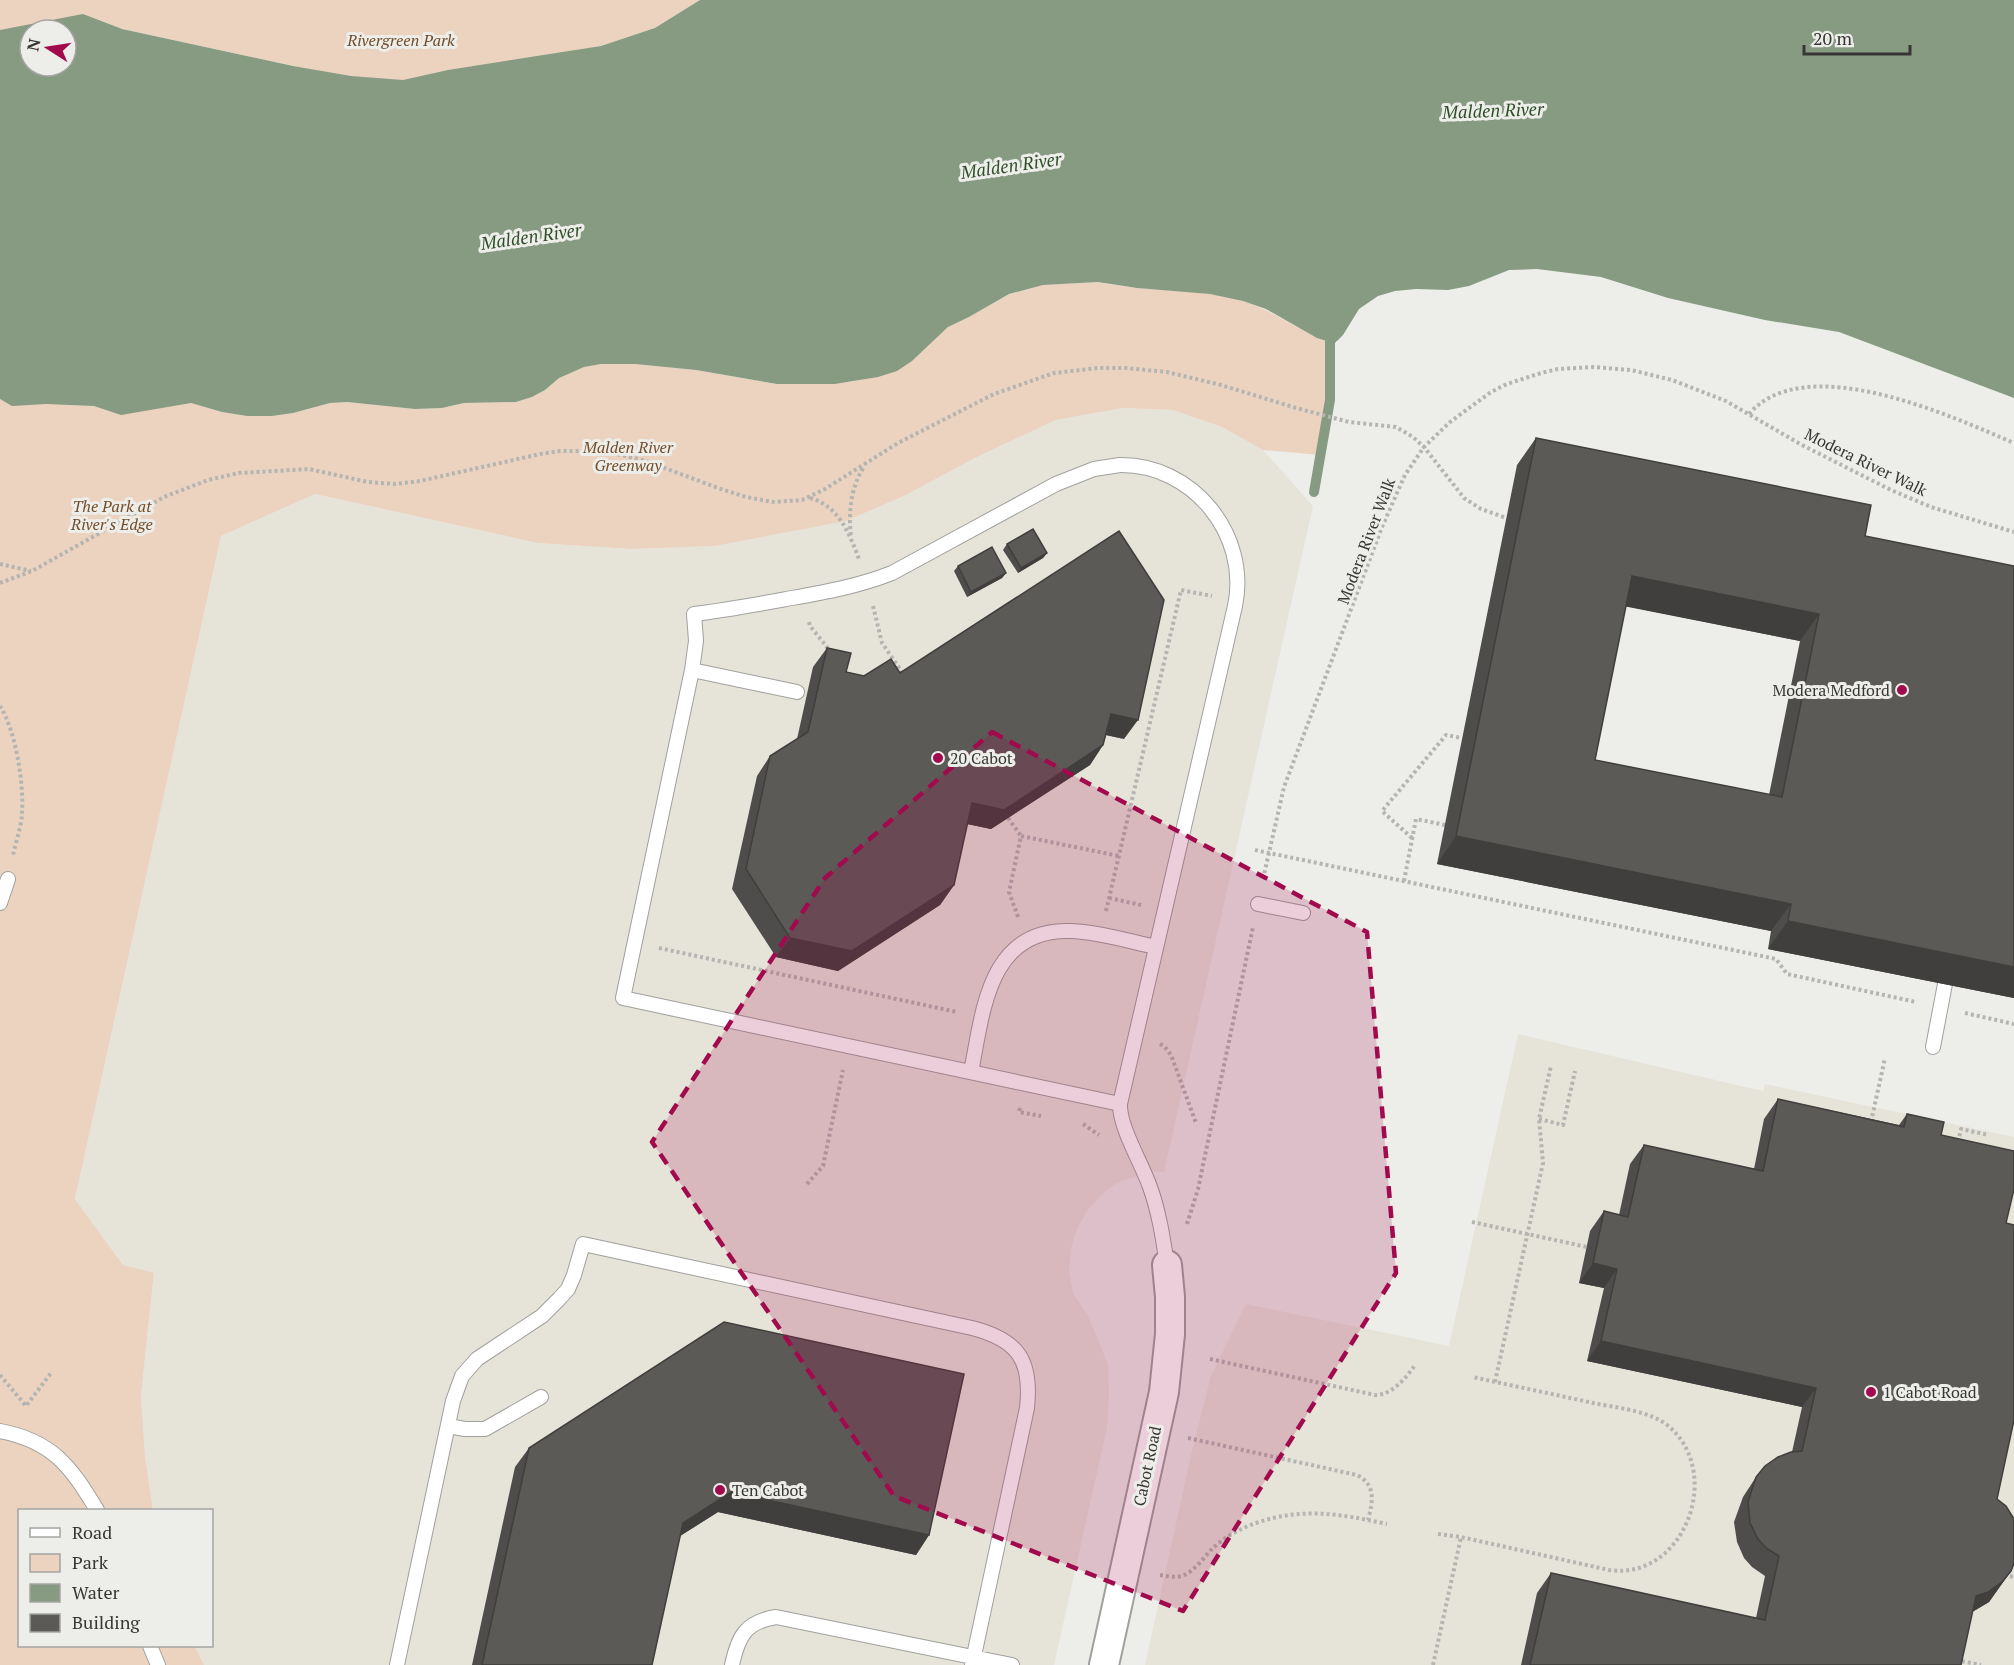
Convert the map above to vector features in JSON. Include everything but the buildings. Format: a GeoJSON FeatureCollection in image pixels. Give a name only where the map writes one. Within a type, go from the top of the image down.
{"type":"FeatureCollection","features":[{"type":"Feature","properties":{"kind":"street","name":"Cabot Road"},"geometry":{"type":"LineString","coordinates":[[1104,1665],[1164,1392],[1170,1325],[1167,1265]]}},
{"type":"Feature","properties":{"kind":"lane"},"geometry":{"type":"LineString","coordinates":[[1120,1104],[623,998],[692,670],[696,641],[694,614],[839,590],[875,580],[1056,484],[1094,469],[1120,465],[1145,467],[1168,474],[1190,487],[1204,501],[1222,526],[1232,548],[1237,571],[1236,601],[1120,1104],[1121,1118],[1144,1170],[1156,1206],[1167,1265]]}},
{"type":"Feature","properties":{"kind":"lane"},"geometry":{"type":"LineString","coordinates":[[692,670],[797,692]]}},
{"type":"Feature","properties":{"kind":"lane"},"geometry":{"type":"LineString","coordinates":[[0,903],[8,879]]}},
{"type":"Feature","properties":{"kind":"lane"},"geometry":{"type":"LineString","coordinates":[[1258,904],[1303,913]]}},
{"type":"Feature","properties":{"kind":"lane"},"geometry":{"type":"LineString","coordinates":[[970,1072],[991,983],[1002,962],[1020,945],[1041,935],[1070,931],[1091,933],[1156,947]]}},
{"type":"Feature","properties":{"kind":"lane"},"geometry":{"type":"LineString","coordinates":[[1933,1047],[1946,984]]}},
{"type":"Feature","properties":{"kind":"lane"},"geometry":{"type":"LineString","coordinates":[[397,1665],[448,1426],[462,1376],[477,1359],[542,1316],[559,1299],[568,1289],[583,1244],[972,1328],[997,1336],[1014,1348],[1020,1355],[1027,1376],[1028,1397],[973,1661]]}},
{"type":"Feature","properties":{"kind":"lane"},"geometry":{"type":"LineString","coordinates":[[448,1426],[485,1429],[541,1397]]}},
{"type":"Feature","properties":{"kind":"lane"},"geometry":{"type":"LineString","coordinates":[[0,1431],[40,1444],[59,1458],[76,1475],[96,1509]]}},
{"type":"Feature","properties":{"kind":"lane"},"geometry":{"type":"LineString","coordinates":[[732,1665],[737,1645],[748,1628],[757,1622],[776,1617],[973,1661],[1012,1665]]}},
{"type":"Feature","properties":{"kind":"lane"},"geometry":{"type":"LineString","coordinates":[[150,1647],[158,1665]]}},
{"type":"Feature","properties":{"kind":"path"},"geometry":{"type":"LineString","coordinates":[[0,584],[32,571],[164,497],[208,480],[238,473],[309,469],[368,482],[395,484],[420,481],[540,454],[561,451],[594,451],[646,460],[746,497],[772,502],[810,498],[918,432],[994,394],[1054,373],[1084,369],[1126,368],[1167,372],[1349,422],[1396,427],[1424,447],[1464,498],[1481,509],[1506,518]]}},
{"type":"Feature","properties":{"kind":"path","name":"Modera River Walk"},"geometry":{"type":"LineString","coordinates":[[1167,1265],[1185,1230],[1198,1189],[1268,853],[1284,787],[1382,527],[1404,475],[1424,447],[1466,409],[1491,392],[1522,378],[1558,369],[1604,368],[1648,373],[1709,393],[1800,444],[1891,490],[1952,514],[2014,532]]}},
{"type":"Feature","properties":{"kind":"path"},"geometry":{"type":"LineString","coordinates":[[1749,414],[1756,406],[1779,394],[1814,388],[1836,388],[1883,394],[1905,400],[2014,443]]}},
{"type":"Feature","properties":{"kind":"path"},"geometry":{"type":"LineString","coordinates":[[853,541],[850,522],[851,503],[857,479],[866,463]]}},
{"type":"Feature","properties":{"kind":"path"},"geometry":{"type":"LineString","coordinates":[[810,498],[829,506],[839,518],[853,541],[860,560]]}},
{"type":"Feature","properties":{"kind":"path"},"geometry":{"type":"LineString","coordinates":[[0,564],[32,571]]}},
{"type":"Feature","properties":{"kind":"path"},"geometry":{"type":"LineString","coordinates":[[1096,909],[1106,912],[1181,590],[1236,601]]}},
{"type":"Feature","properties":{"kind":"path"},"geometry":{"type":"LineString","coordinates":[[873,606],[882,643],[902,672],[892,679]]}},
{"type":"Feature","properties":{"kind":"path"},"geometry":{"type":"LineString","coordinates":[[809,622],[827,647],[825,658]]}},
{"type":"Feature","properties":{"kind":"path"},"geometry":{"type":"LineString","coordinates":[[0,706],[13,737],[20,768],[22,814],[8,879]]}},
{"type":"Feature","properties":{"kind":"path"},"geometry":{"type":"LineString","coordinates":[[1412,838],[1382,811],[1446,735],[1462,738]]}},
{"type":"Feature","properties":{"kind":"path"},"geometry":{"type":"LineString","coordinates":[[1008,818],[1021,836],[1119,856]]}},
{"type":"Feature","properties":{"kind":"path"},"geometry":{"type":"LineString","coordinates":[[1404,881],[1416,819],[1445,825]]}},
{"type":"Feature","properties":{"kind":"path"},"geometry":{"type":"LineString","coordinates":[[1018,917],[1009,892],[1021,836]]}},
{"type":"Feature","properties":{"kind":"path"},"geometry":{"type":"LineString","coordinates":[[1254,850],[1776,959],[1787,974],[1923,1004]]}},
{"type":"Feature","properties":{"kind":"path"},"geometry":{"type":"LineString","coordinates":[[1109,898],[1165,911]]}},
{"type":"Feature","properties":{"kind":"path"},"geometry":{"type":"LineString","coordinates":[[1013,920],[1027,913]]}},
{"type":"Feature","properties":{"kind":"path"},"geometry":{"type":"LineString","coordinates":[[635,942],[958,1012],[960,1003]]}},
{"type":"Feature","properties":{"kind":"path"},"geometry":{"type":"LineString","coordinates":[[1961,1012],[2014,1024]]}},
{"type":"Feature","properties":{"kind":"path"},"geometry":{"type":"LineString","coordinates":[[1136,1037],[1158,1043],[1172,1055],[1196,1123]]}},
{"type":"Feature","properties":{"kind":"path"},"geometry":{"type":"LineString","coordinates":[[807,1184],[823,1166],[848,1046]]}},
{"type":"Feature","properties":{"kind":"path"},"geometry":{"type":"LineString","coordinates":[[1870,1124],[1885,1058]]}},
{"type":"Feature","properties":{"kind":"path"},"geometry":{"type":"LineString","coordinates":[[1495,1382],[1543,1163],[1539,1119],[1551,1066]]}},
{"type":"Feature","properties":{"kind":"path"},"geometry":{"type":"LineString","coordinates":[[1539,1119],[1563,1125],[1575,1071]]}},
{"type":"Feature","properties":{"kind":"path"},"geometry":{"type":"LineString","coordinates":[[1025,1083],[1019,1112],[1042,1116]]}},
{"type":"Feature","properties":{"kind":"path"},"geometry":{"type":"LineString","coordinates":[[1078,1122],[1092,1129],[1105,1143]]}},
{"type":"Feature","properties":{"kind":"path"},"geometry":{"type":"LineString","coordinates":[[1957,1145],[1961,1129],[1988,1135]]}},
{"type":"Feature","properties":{"kind":"path"},"geometry":{"type":"LineString","coordinates":[[1472,1222],[1587,1247]]}},
{"type":"Feature","properties":{"kind":"path"},"geometry":{"type":"LineString","coordinates":[[1210,1359],[1375,1395],[1381,1395],[1395,1386],[1415,1365]]}},
{"type":"Feature","properties":{"kind":"path"},"geometry":{"type":"LineString","coordinates":[[0,1376],[26,1406],[51,1373]]}},
{"type":"Feature","properties":{"kind":"path"},"geometry":{"type":"LineString","coordinates":[[1438,1534],[1461,1537],[1609,1570],[1630,1571],[1654,1561],[1668,1550],[1684,1529],[1691,1512],[1695,1486],[1692,1468],[1682,1443],[1660,1420],[1632,1411],[1473,1377]]}},
{"type":"Feature","properties":{"kind":"path"},"geometry":{"type":"LineString","coordinates":[[1188,1438],[1357,1475],[1364,1479],[1371,1491],[1372,1504],[1368,1520]]}},
{"type":"Feature","properties":{"kind":"path"},"geometry":{"type":"LineString","coordinates":[[1160,1575],[1183,1576],[1223,1540],[1255,1524],[1271,1519],[1317,1513],[1387,1524]]}},
{"type":"Feature","properties":{"kind":"path"},"geometry":{"type":"LineString","coordinates":[[1433,1665],[1461,1537]]}},
{"type":"Feature","properties":{"kind":"path"},"geometry":{"type":"LineString","coordinates":[[2004,1575],[2014,1577]]}},
{"type":"Feature","properties":{"kind":"path"},"geometry":{"type":"LineString","coordinates":[[1953,1659],[1981,1665]]}},
{"type":"Feature","properties":{"kind":"highlighted area"},"geometry":{"type":"Polygon","coordinates":[[[992,732],[1367,932],[1396,1273],[1183,1611],[894,1496],[652,1142],[825,878],[992,732]]]}},
{"type":"Feature","properties":{"kind":"shaded area"},"geometry":{"type":"Polygon","coordinates":[[[1123,408],[1173,410],[1222,427],[1263,450],[1313,506],[1164,1172],[1151,1172],[1130,1178],[1115,1184],[1104,1192],[1087,1211],[1077,1229],[1071,1249],[1069,1271],[1073,1293],[1088,1316],[1108,1364],[1109,1393],[1107,1428],[1054,1665],[204,1665],[195,1647],[213,1647],[213,1509],[153,1509],[145,1456],[141,1395],[154,1274],[123,1265],[75,1199],[221,536],[315,494],[538,543],[631,549],[715,546],[846,521],[904,496],[977,457],[1056,420],[1123,408]]]}},
{"type":"Feature","properties":{"kind":"shaded area"},"geometry":{"type":"Polygon","coordinates":[[[1518,1034],[1763,1091],[1765,1084],[2014,1137],[2014,1665],[1145,1665],[1191,1455],[1211,1376],[1246,1304],[1449,1346],[1518,1034]]]}},
{"type":"Feature","properties":{"kind":"green space","name":"Rivergreen Park"},"geometry":{"type":"Polygon","coordinates":[[[0,0],[700,0],[656,29],[601,46],[404,81],[351,77],[122,29],[83,35],[78,34],[78,18],[18,18],[18,36],[0,46],[0,0]]]}},
{"type":"Feature","properties":{"kind":"green space"},"geometry":{"type":"Polygon","coordinates":[[[1098,282],[1233,298],[1257,306],[1330,342],[1330,400],[1321,455],[1263,450],[1222,427],[1173,410],[1123,408],[1056,420],[977,457],[904,496],[846,521],[715,546],[631,549],[538,543],[315,494],[221,536],[75,1199],[123,1265],[154,1273],[141,1395],[145,1456],[153,1509],[18,1509],[18,1647],[195,1647],[204,1665],[0,1665],[0,388],[191,403],[222,412],[247,416],[272,416],[330,403],[347,402],[415,409],[442,408],[464,403],[516,402],[545,390],[558,378],[584,367],[601,364],[635,364],[696,370],[777,384],[835,384],[856,381],[912,361],[948,327],[1009,294],[1043,285],[1098,282]]]}},
{"type":"Feature","properties":{"kind":"water","name":"Malden River"},"geometry":{"type":"Polygon","coordinates":[[[700,0],[2014,0],[2014,398],[1839,332],[1765,320],[1668,298],[1601,277],[1537,269],[1509,270],[1469,286],[1448,290],[1416,289],[1395,291],[1378,296],[1359,309],[1337,341],[1330,342],[1317,338],[1266,309],[1210,294],[1137,288],[1098,282],[1043,285],[1009,294],[948,327],[912,361],[897,371],[878,377],[835,384],[777,384],[696,370],[635,364],[601,364],[584,367],[559,378],[545,390],[516,402],[464,403],[442,408],[415,409],[347,402],[330,403],[272,416],[247,416],[191,403],[121,415],[94,406],[46,404],[12,406],[0,399],[0,30],[18,27],[18,78],[78,78],[78,18],[62,18],[83,14],[122,29],[293,66],[351,76],[403,80],[448,70],[601,46],[655,28],[700,0]]]}},
{"type":"Feature","properties":{"kind":"waterway"},"geometry":{"type":"LineString","coordinates":[[1314,492],[1330,400],[1330,342],[1336,331]]}},
{"type":"Feature","properties":{"kind":"place","name":"Modera Medford"},"geometry":{"type":"Point","coordinates":[1902,690]}},
{"type":"Feature","properties":{"kind":"place","name":"20 Cabot"},"geometry":{"type":"Point","coordinates":[938,758]}},
{"type":"Feature","properties":{"kind":"place","name":"1 Cabot Road"},"geometry":{"type":"Point","coordinates":[1871,1392]}},
{"type":"Feature","properties":{"kind":"place","name":"Ten Cabot"},"geometry":{"type":"Point","coordinates":[720,1490]}},
{"type":"Feature","properties":{"kind":"park label","name":"Malden River Greenway"},"geometry":{"type":"Point","coordinates":[628,456]}},
{"type":"Feature","properties":{"kind":"park label","name":"The Park at River's Edge"},"geometry":{"type":"Point","coordinates":[112,515]}}]}
